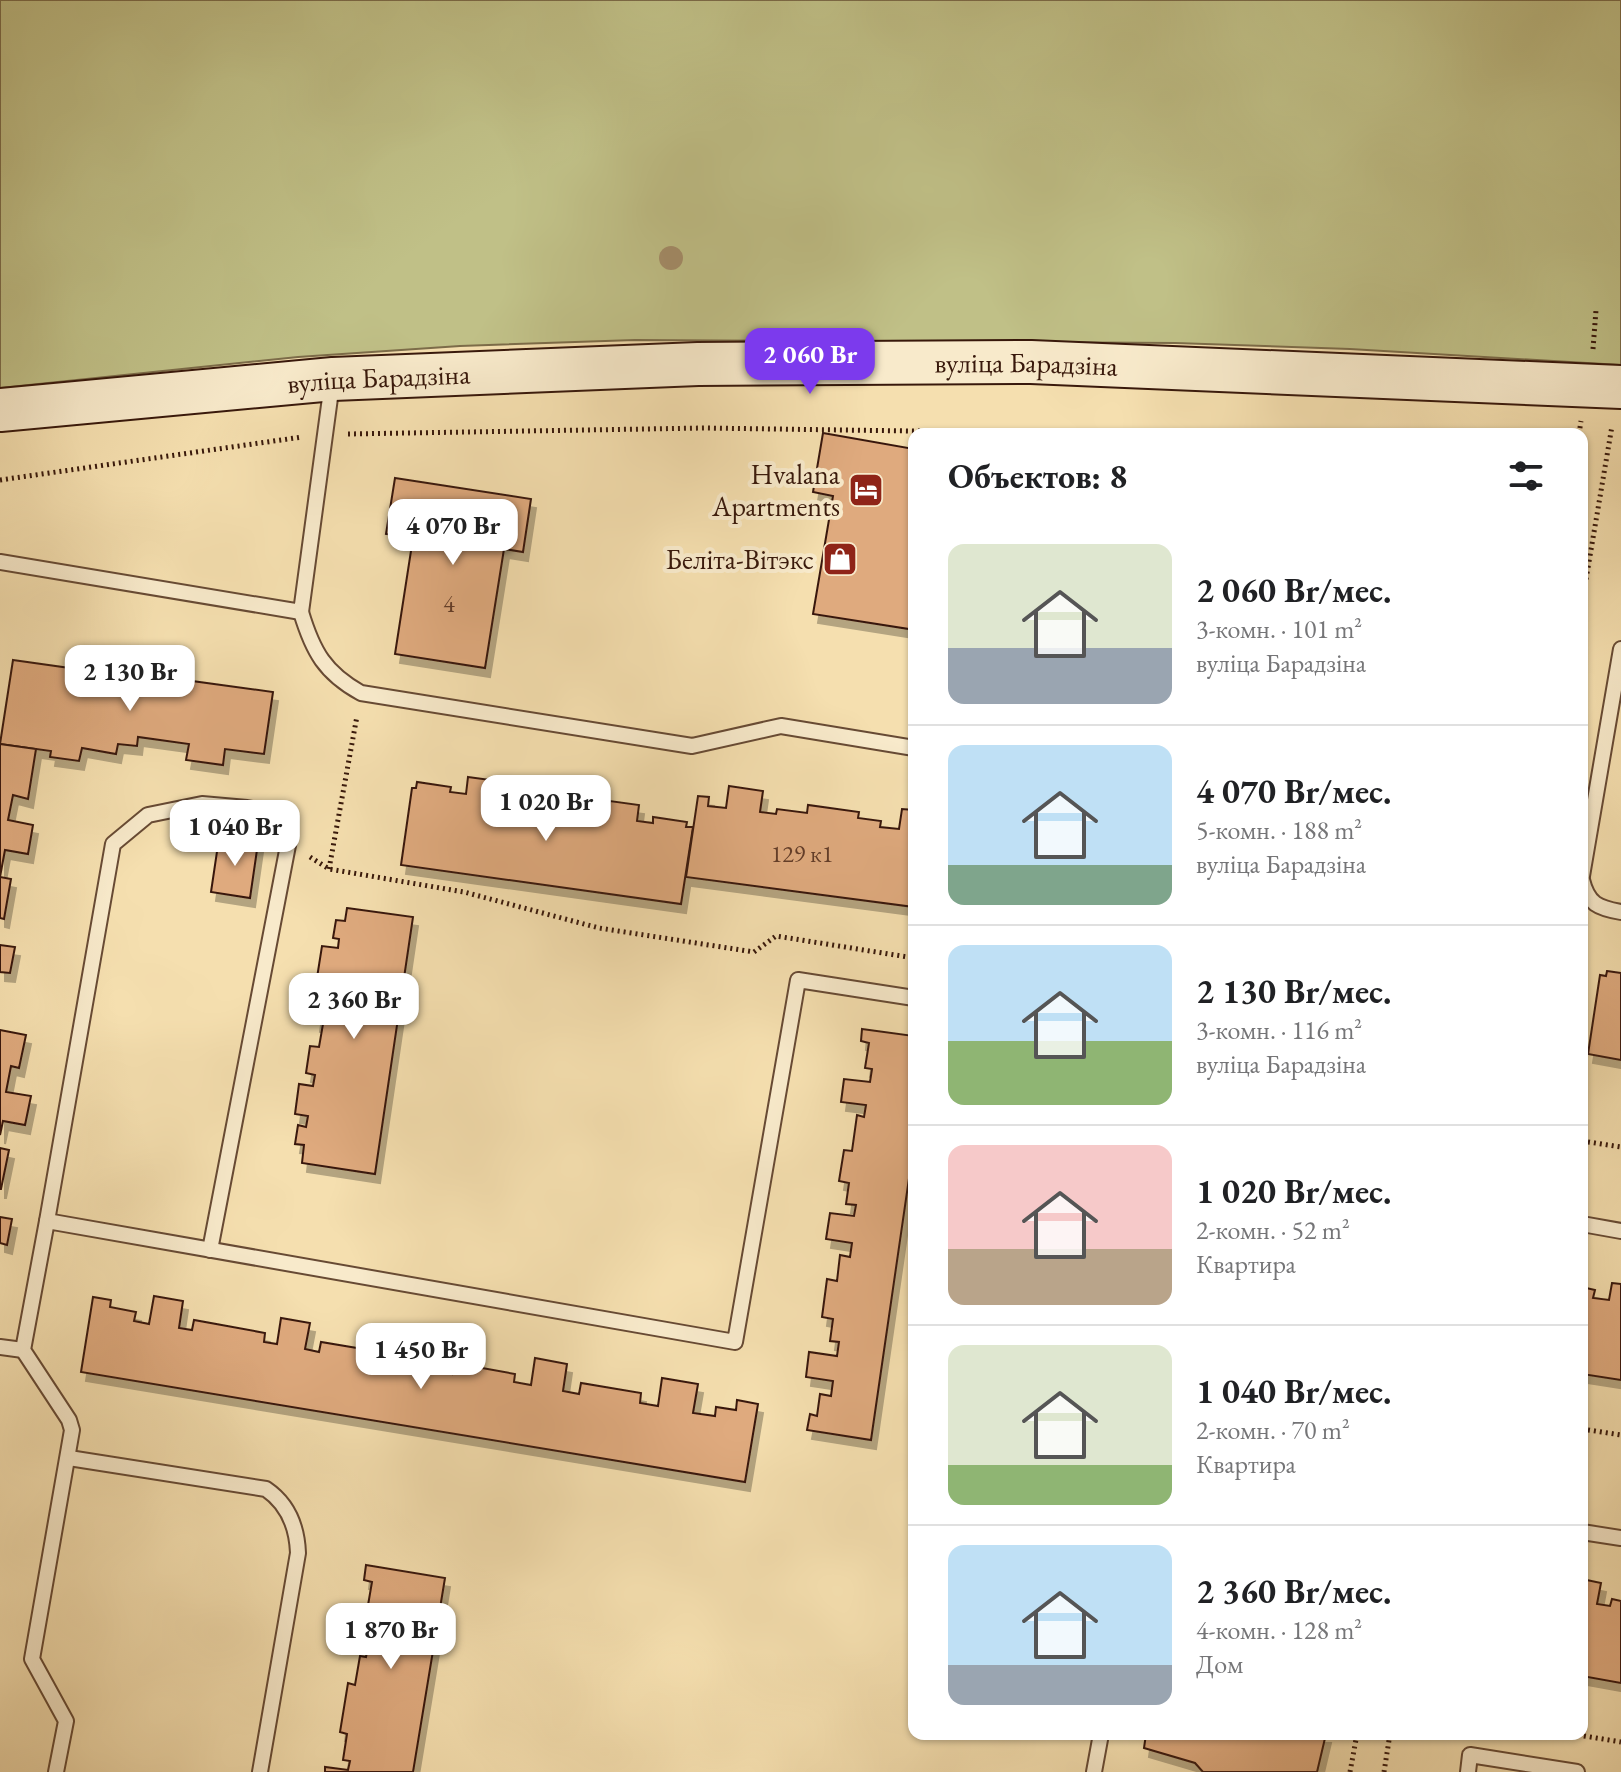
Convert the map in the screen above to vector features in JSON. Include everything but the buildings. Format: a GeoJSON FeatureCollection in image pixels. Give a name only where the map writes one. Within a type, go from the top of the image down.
{"type":"FeatureCollection","features":[{"type":"Feature","properties":{"kind":"street","name":"вуліца Барадзіна"},"geometry":{"type":"LineString","coordinates":[[0,410],[333,379],[698,364],[1031,362],[1620,387]]}},
{"type":"Feature","properties":{"kind":"lane"},"geometry":{"type":"LineString","coordinates":[[333,379],[301,612],[312,648],[341,682],[361,693],[692,746],[781,726],[908,747]]}},
{"type":"Feature","properties":{"kind":"lane"},"geometry":{"type":"LineString","coordinates":[[0,562],[301,612]]}},
{"type":"Feature","properties":{"kind":"lane"},"geometry":{"type":"LineString","coordinates":[[1588,843],[1621,649]]}},
{"type":"Feature","properties":{"kind":"lane"},"geometry":{"type":"LineString","coordinates":[[56,1772],[66,1721],[32,1659],[72,1430],[69,1420],[23,1350],[113,844],[148,815],[202,804],[288,816],[290,835],[210,1250]]}},
{"type":"Feature","properties":{"kind":"lane"},"geometry":{"type":"LineString","coordinates":[[1588,897],[1601,909],[1621,912]]}},
{"type":"Feature","properties":{"kind":"lane"},"geometry":{"type":"LineString","coordinates":[[47,1221],[735,1342],[798,980],[908,997]]}},
{"type":"Feature","properties":{"kind":"lane"},"geometry":{"type":"LineString","coordinates":[[1588,1225],[1621,1231]]}},
{"type":"Feature","properties":{"kind":"lane"},"geometry":{"type":"LineString","coordinates":[[0,1347],[23,1350]]}},
{"type":"Feature","properties":{"kind":"lane"},"geometry":{"type":"LineString","coordinates":[[69,1458],[266,1489],[280,1499],[297,1529],[298,1553],[260,1772]]}},
{"type":"Feature","properties":{"kind":"lane"},"geometry":{"type":"LineString","coordinates":[[1588,1533],[1621,1538]]}},
{"type":"Feature","properties":{"kind":"lane"},"geometry":{"type":"LineString","coordinates":[[1094,1772],[1100,1740]]}},
{"type":"Feature","properties":{"kind":"lane"},"geometry":{"type":"LineString","coordinates":[[1468,1772],[1470,1755],[1577,1772]]}},
{"type":"Feature","properties":{"kind":"path"},"geometry":{"type":"LineString","coordinates":[[1592,356],[1596,310]]}},
{"type":"Feature","properties":{"kind":"path"},"geometry":{"type":"LineString","coordinates":[[1588,569],[1620,387]]}},
{"type":"Feature","properties":{"kind":"path"},"geometry":{"type":"LineString","coordinates":[[0,480],[326,434],[720,428],[908,431]]}},
{"type":"Feature","properties":{"kind":"path"},"geometry":{"type":"LineString","coordinates":[[329,869],[361,693]]}},
{"type":"Feature","properties":{"kind":"path"},"geometry":{"type":"LineString","coordinates":[[290,835],[311,859],[329,869],[464,892],[599,928],[754,952],[776,936],[908,957]]}},
{"type":"Feature","properties":{"kind":"path"},"geometry":{"type":"LineString","coordinates":[[1588,1142],[1621,1147]]}},
{"type":"Feature","properties":{"kind":"path"},"geometry":{"type":"LineString","coordinates":[[1588,1430],[1621,1435]]}},
{"type":"Feature","properties":{"kind":"path"},"geometry":{"type":"LineString","coordinates":[[1588,1737],[1621,1742]]}},
{"type":"Feature","properties":{"kind":"path"},"geometry":{"type":"LineString","coordinates":[[1350,1772],[1356,1740]]}},
{"type":"Feature","properties":{"kind":"path"},"geometry":{"type":"LineString","coordinates":[[1384,1772],[1389,1740]]}},
{"type":"Feature","properties":{"kind":"green space"},"geometry":{"type":"Polygon","coordinates":[[[0,0],[1621,0],[1621,365],[1350,349],[1175,343],[635,340],[460,346],[298,357],[0,388],[0,0]]]}},
{"type":"Feature","properties":{"kind":"place","name":"Hvalana Apartments"},"geometry":{"type":"Point","coordinates":[866,490]}},
{"type":"Feature","properties":{"kind":"place","name":"Беліта-Вітэкс"},"geometry":{"type":"Point","coordinates":[840,559]}}]}
